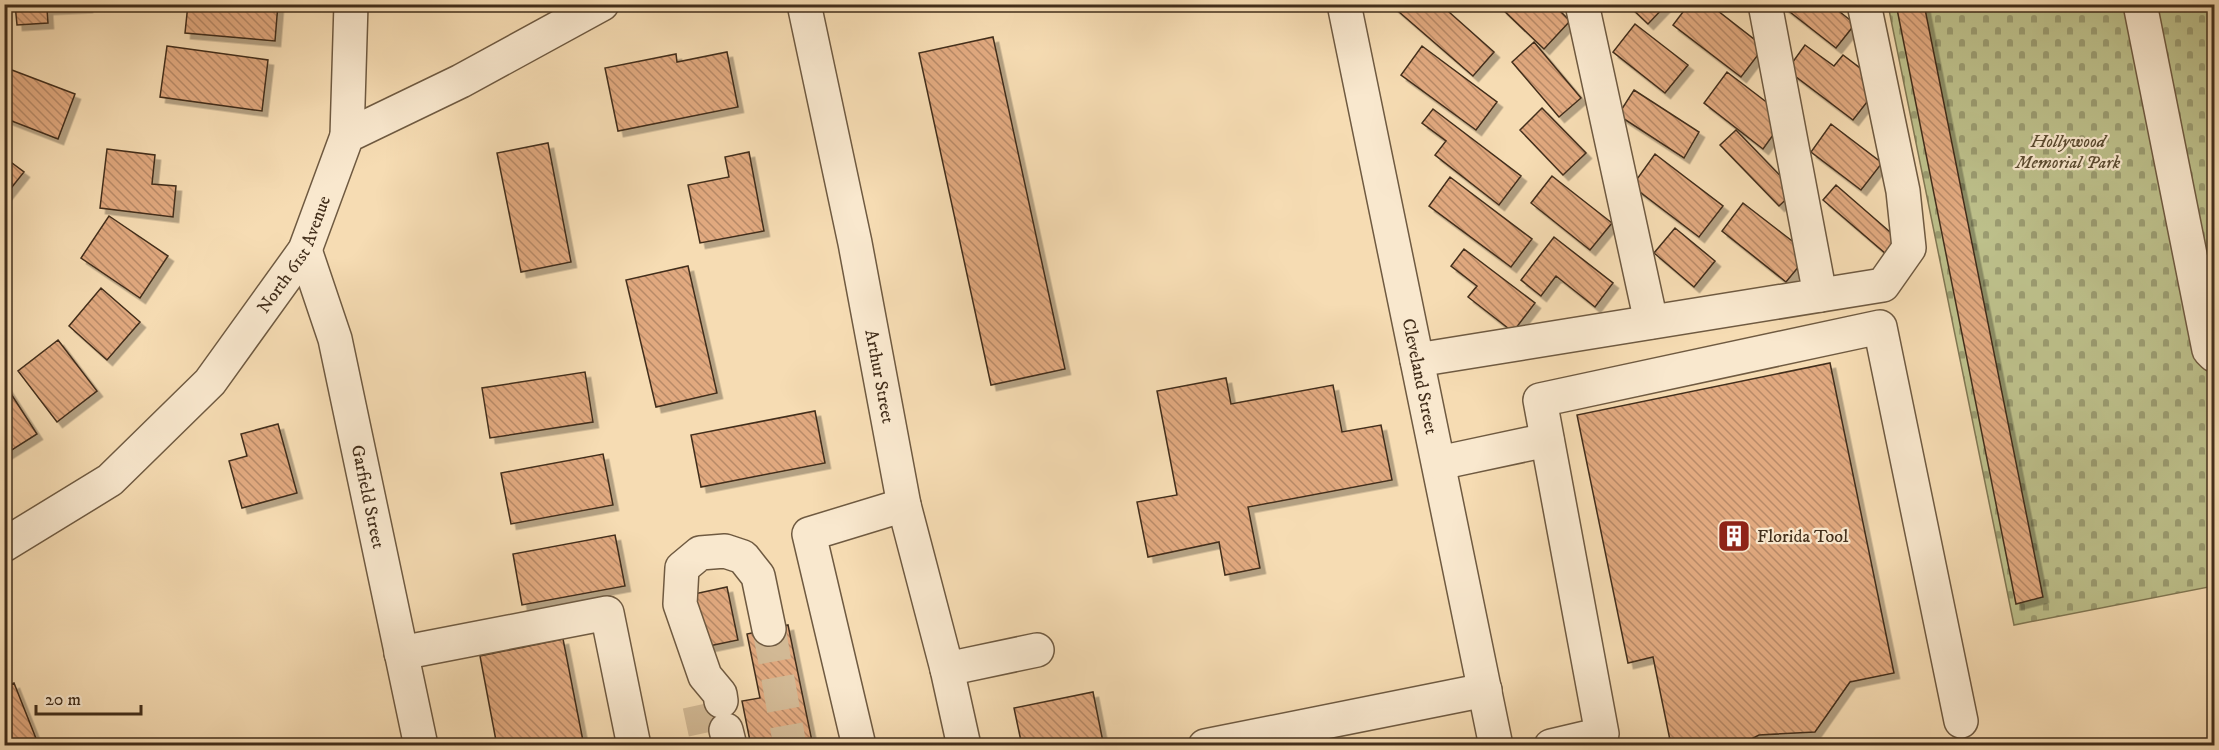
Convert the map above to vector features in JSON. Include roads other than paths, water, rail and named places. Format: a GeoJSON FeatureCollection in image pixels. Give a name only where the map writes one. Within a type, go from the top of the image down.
{"type":"FeatureCollection","features":[{"type":"Feature","properties":{"kind":"street"},"geometry":{"type":"LineString","coordinates":[[351,4],[347,136],[461,81],[602,4]]}},
{"type":"Feature","properties":{"kind":"street","name":"Arthur Street"},"geometry":{"type":"LineString","coordinates":[[804,4],[855,243],[904,505],[947,669],[964,746]]}},
{"type":"Feature","properties":{"kind":"street","name":"Cleveland Street"},"geometry":{"type":"LineString","coordinates":[[1344,4],[1496,746]]}},
{"type":"Feature","properties":{"kind":"street"},"geometry":{"type":"LineString","coordinates":[[1582,4],[1651,322]]}},
{"type":"Feature","properties":{"kind":"street"},"geometry":{"type":"LineString","coordinates":[[1765,4],[1820,295]]}},
{"type":"Feature","properties":{"kind":"street"},"geometry":{"type":"LineString","coordinates":[[1418,360],[1883,285],[1909,248],[1903,191],[1864,4]]}},
{"type":"Feature","properties":{"kind":"street"},"geometry":{"type":"LineString","coordinates":[[2140,4],[2209,350],[2214,356]]}},
{"type":"Feature","properties":{"kind":"street","name":"North 61st Avenue"},"geometry":{"type":"LineString","coordinates":[[4,544],[110,480],[210,382],[305,250],[347,136]]}},
{"type":"Feature","properties":{"kind":"street","name":"Garfield Street"},"geometry":{"type":"LineString","coordinates":[[305,250],[335,339],[421,746]]}},
{"type":"Feature","properties":{"kind":"street"},"geometry":{"type":"LineString","coordinates":[[1551,746],[1602,735],[1540,400],[1880,327],[1961,722]]}},
{"type":"Feature","properties":{"kind":"street"},"geometry":{"type":"LineString","coordinates":[[1438,463],[1547,440]]}},
{"type":"Feature","properties":{"kind":"street"},"geometry":{"type":"LineString","coordinates":[[859,746],[809,534],[904,505]]}},
{"type":"Feature","properties":{"kind":"street"},"geometry":{"type":"LineString","coordinates":[[713,719],[680,604],[682,568],[700,553],[725,551],[742,557],[758,576],[769,629]]}},
{"type":"Feature","properties":{"kind":"street"},"geometry":{"type":"LineString","coordinates":[[401,653],[607,613],[634,746]]}},
{"type":"Feature","properties":{"kind":"street"},"geometry":{"type":"LineString","coordinates":[[947,669],[1037,650]]}},
{"type":"Feature","properties":{"kind":"street"},"geometry":{"type":"LineString","coordinates":[[1205,746],[1485,690]]}},
{"type":"Feature","properties":{"kind":"tunnel"},"geometry":{"type":"LineString","coordinates":[[769,629],[790,746]]}},
{"type":"Feature","properties":{"kind":"tunnel"},"geometry":{"type":"LineString","coordinates":[[699,705],[705,733]]}},
{"type":"Feature","properties":{"kind":"place","name":"Florida Tool"},"geometry":{"type":"Point","coordinates":[1734,536]}},
{"type":"Feature","properties":{"kind":"park label","name":"Hollywood Memorial Park"},"geometry":{"type":"Point","coordinates":[2068,151]}}]}
